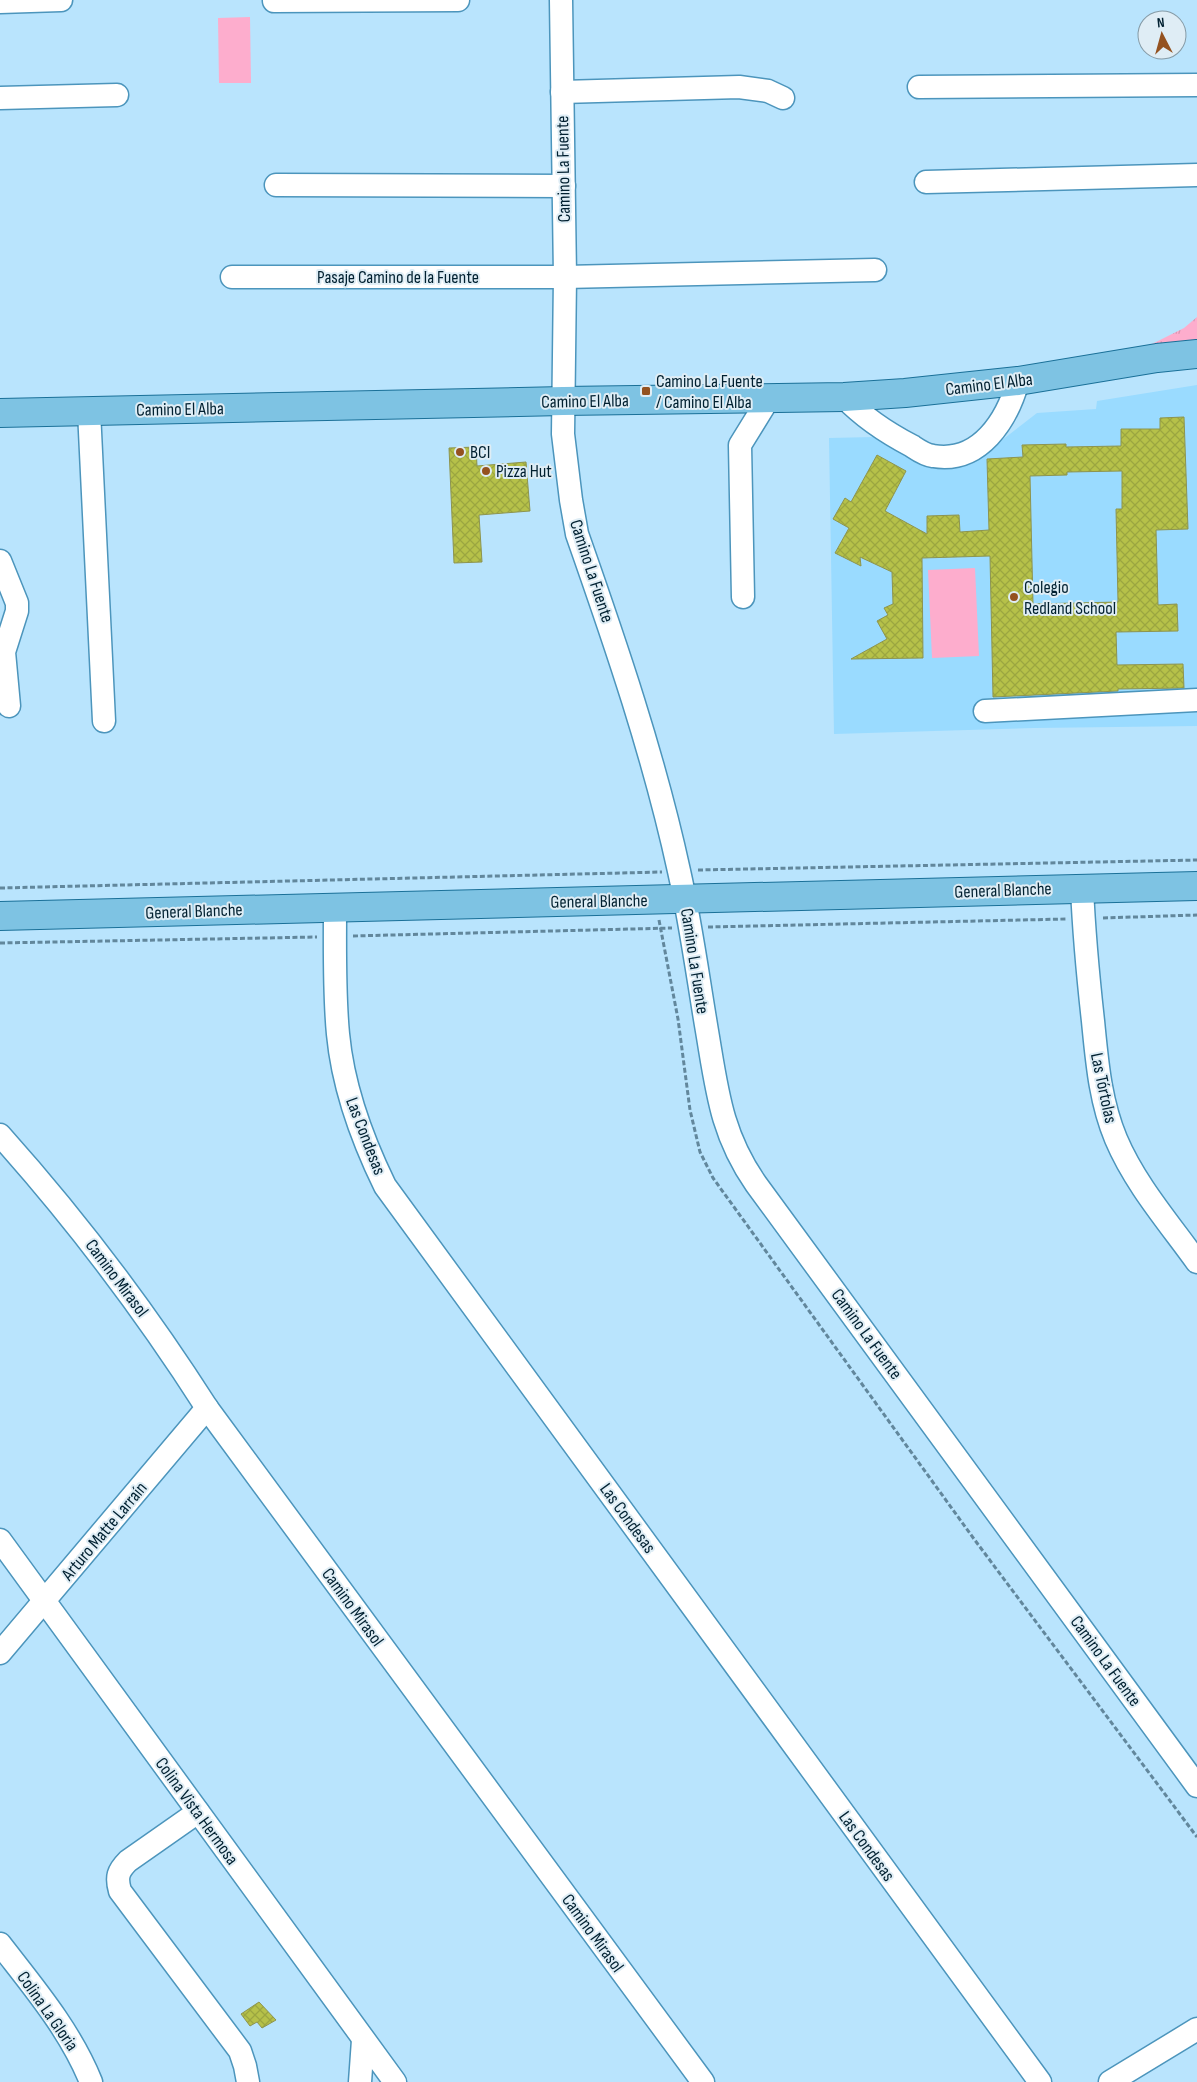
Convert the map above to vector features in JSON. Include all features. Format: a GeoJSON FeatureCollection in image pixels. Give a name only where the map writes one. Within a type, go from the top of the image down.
{"type":"FeatureCollection","features":[{"type":"Feature","properties":{"kind":"main road","name":"Camino El Alba"},"geometry":{"type":"LineString","coordinates":[[0,413],[844,397],[940,390],[1018,381],[1157,358],[1197,354]]}},
{"type":"Feature","properties":{"kind":"main road","name":"General Blanche"},"geometry":{"type":"LineString","coordinates":[[0,916],[1197,886]]}},
{"type":"Feature","properties":{"kind":"street"},"geometry":{"type":"LineString","coordinates":[[0,2],[61,0]]}},
{"type":"Feature","properties":{"kind":"street"},"geometry":{"type":"LineString","coordinates":[[274,1],[458,0]]}},
{"type":"Feature","properties":{"kind":"street","name":"Camino La Fuente"},"geometry":{"type":"LineString","coordinates":[[561,0],[565,277],[563,401],[566,466],[578,534],[653,762],[680,872],[722,1118],[736,1153],[745,1169],[1197,1786]]}},
{"type":"Feature","properties":{"kind":"street"},"geometry":{"type":"LineString","coordinates":[[919,87],[1197,85]]}},
{"type":"Feature","properties":{"kind":"street"},"geometry":{"type":"LineString","coordinates":[[562,92],[739,87],[768,91],[783,98]]}},
{"type":"Feature","properties":{"kind":"street"},"geometry":{"type":"LineString","coordinates":[[0,98],[117,95]]}},
{"type":"Feature","properties":{"kind":"street"},"geometry":{"type":"LineString","coordinates":[[926,182],[1197,175]]}},
{"type":"Feature","properties":{"kind":"street"},"geometry":{"type":"LineString","coordinates":[[276,185],[564,186]]}},
{"type":"Feature","properties":{"kind":"street","name":"Pasaje Camino de la Fuente"},"geometry":{"type":"LineString","coordinates":[[232,277],[565,277],[875,270]]}},
{"type":"Feature","properties":{"kind":"street"},"geometry":{"type":"LineString","coordinates":[[844,397],[867,419],[931,456],[962,455],[975,449],[997,427],[1008,409],[1018,381]]}},
{"type":"Feature","properties":{"kind":"street"},"geometry":{"type":"LineString","coordinates":[[743,597],[740,445],[769,398]]}},
{"type":"Feature","properties":{"kind":"street"},"geometry":{"type":"LineString","coordinates":[[89,411],[104,721]]}},
{"type":"Feature","properties":{"kind":"street"},"geometry":{"type":"LineString","coordinates":[[0,561],[17,603],[17,611],[4,652],[8,706]]}},
{"type":"Feature","properties":{"kind":"street"},"geometry":{"type":"LineString","coordinates":[[985,711],[1197,700]]}},
{"type":"Feature","properties":{"kind":"street","name":"Las Tórtolas"},"geometry":{"type":"LineString","coordinates":[[1082,888],[1083,918],[1098,1074],[1109,1121],[1134,1173],[1197,1262]]}},
{"type":"Feature","properties":{"kind":"street","name":"Las Condesas"},"geometry":{"type":"LineString","coordinates":[[335,907],[338,1034],[346,1077],[360,1128],[369,1153],[385,1186],[1040,2082]]}},
{"type":"Feature","properties":{"kind":"street","name":"Camino Mirasol"},"geometry":{"type":"LineString","coordinates":[[0,1135],[45,1186],[110,1267],[171,1352],[207,1408],[703,2082]]}},
{"type":"Feature","properties":{"kind":"street","name":"Arturo Matte Larraín"},"geometry":{"type":"LineString","coordinates":[[0,1653],[207,1408]]}},
{"type":"Feature","properties":{"kind":"street","name":"Colina Vista Hermosa"},"geometry":{"type":"LineString","coordinates":[[0,1540],[395,2082]]}},
{"type":"Feature","properties":{"kind":"street"},"geometry":{"type":"LineString","coordinates":[[198,1812],[128,1862],[119,1870],[117,1879],[120,1891],[240,2051],[248,2082]]}},
{"type":"Feature","properties":{"kind":"street","name":"Colina La Gloria"},"geometry":{"type":"LineString","coordinates":[[0,1944],[61,2024],[91,2082]]}},
{"type":"Feature","properties":{"kind":"street"},"geometry":{"type":"LineString","coordinates":[[1110,2082],[1197,2029]]}},
{"type":"Feature","properties":{"kind":"street"},"geometry":{"type":"LineString","coordinates":[[360,2082],[364,2040]]}},
{"type":"Feature","properties":{"kind":"path"},"geometry":{"type":"LineString","coordinates":[[0,888],[1197,860]]}},
{"type":"Feature","properties":{"kind":"path"},"geometry":{"type":"LineString","coordinates":[[0,943],[1197,915]]}},
{"type":"Feature","properties":{"kind":"shaded area","name":"Colegio Redland School"},"geometry":{"type":"Polygon","coordinates":[[[1197,385],[1197,726],[1034,728],[834,734],[829,438],[874,437],[914,460],[936,467],[971,464],[1037,413],[1096,409],[1097,401],[1197,385]]]}},
{"type":"Feature","properties":{"kind":"green space"},"geometry":{"type":"Polygon","coordinates":[[[250,17],[251,83],[219,83],[218,18],[250,17]]]}},
{"type":"Feature","properties":{"kind":"green space"},"geometry":{"type":"Polygon","coordinates":[[[1197,317],[1197,345],[1120,360],[1184,328],[1197,317]]]}},
{"type":"Feature","properties":{"kind":"green space"},"geometry":{"type":"Polygon","coordinates":[[[975,568],[979,656],[932,658],[928,570],[975,568]]]}},
{"type":"Feature","properties":{"kind":"building"},"geometry":{"type":"Polygon","coordinates":[[[1184,417],[1188,529],[1156,530],[1158,605],[1177,604],[1178,631],[1116,632],[1117,665],[1183,664],[1184,688],[1118,689],[1118,691],[993,697],[990,556],[922,558],[923,658],[851,659],[887,639],[877,621],[888,615],[884,608],[893,604],[892,572],[860,557],[861,566],[835,553],[849,528],[833,519],[845,498],[851,502],[877,455],[906,471],[885,511],[927,534],[927,516],[959,515],[960,532],[989,530],[987,459],[1023,457],[1022,445],[1066,444],[1066,447],[1121,446],[1121,429],[1160,429],[1160,418],[1184,417]],[[1122,471],[1067,472],[1067,475],[1030,476],[1033,604],[1118,602],[1116,509],[1122,509],[1122,471]]]}},
{"type":"Feature","properties":{"kind":"building"},"geometry":{"type":"Polygon","coordinates":[[[476,447],[477,466],[526,462],[530,511],[479,515],[482,562],[454,563],[449,448],[476,447]]]}},
{"type":"Feature","properties":{"kind":"building"},"geometry":{"type":"Polygon","coordinates":[[[259,2002],[276,2020],[262,2028],[257,2022],[250,2026],[241,2014],[259,2002]]]}},
{"type":"Feature","properties":{"kind":"place","name":"Camino La Fuente / Camino El Alba"},"geometry":{"type":"Point","coordinates":[646,391]}},
{"type":"Feature","properties":{"kind":"place","name":"BCI"},"geometry":{"type":"Point","coordinates":[460,452]}},
{"type":"Feature","properties":{"kind":"place","name":"Pizza Hut"},"geometry":{"type":"Point","coordinates":[486,471]}},
{"type":"Feature","properties":{"kind":"place","name":"Colegio Redland School"},"geometry":{"type":"Point","coordinates":[1014,597]}}]}
